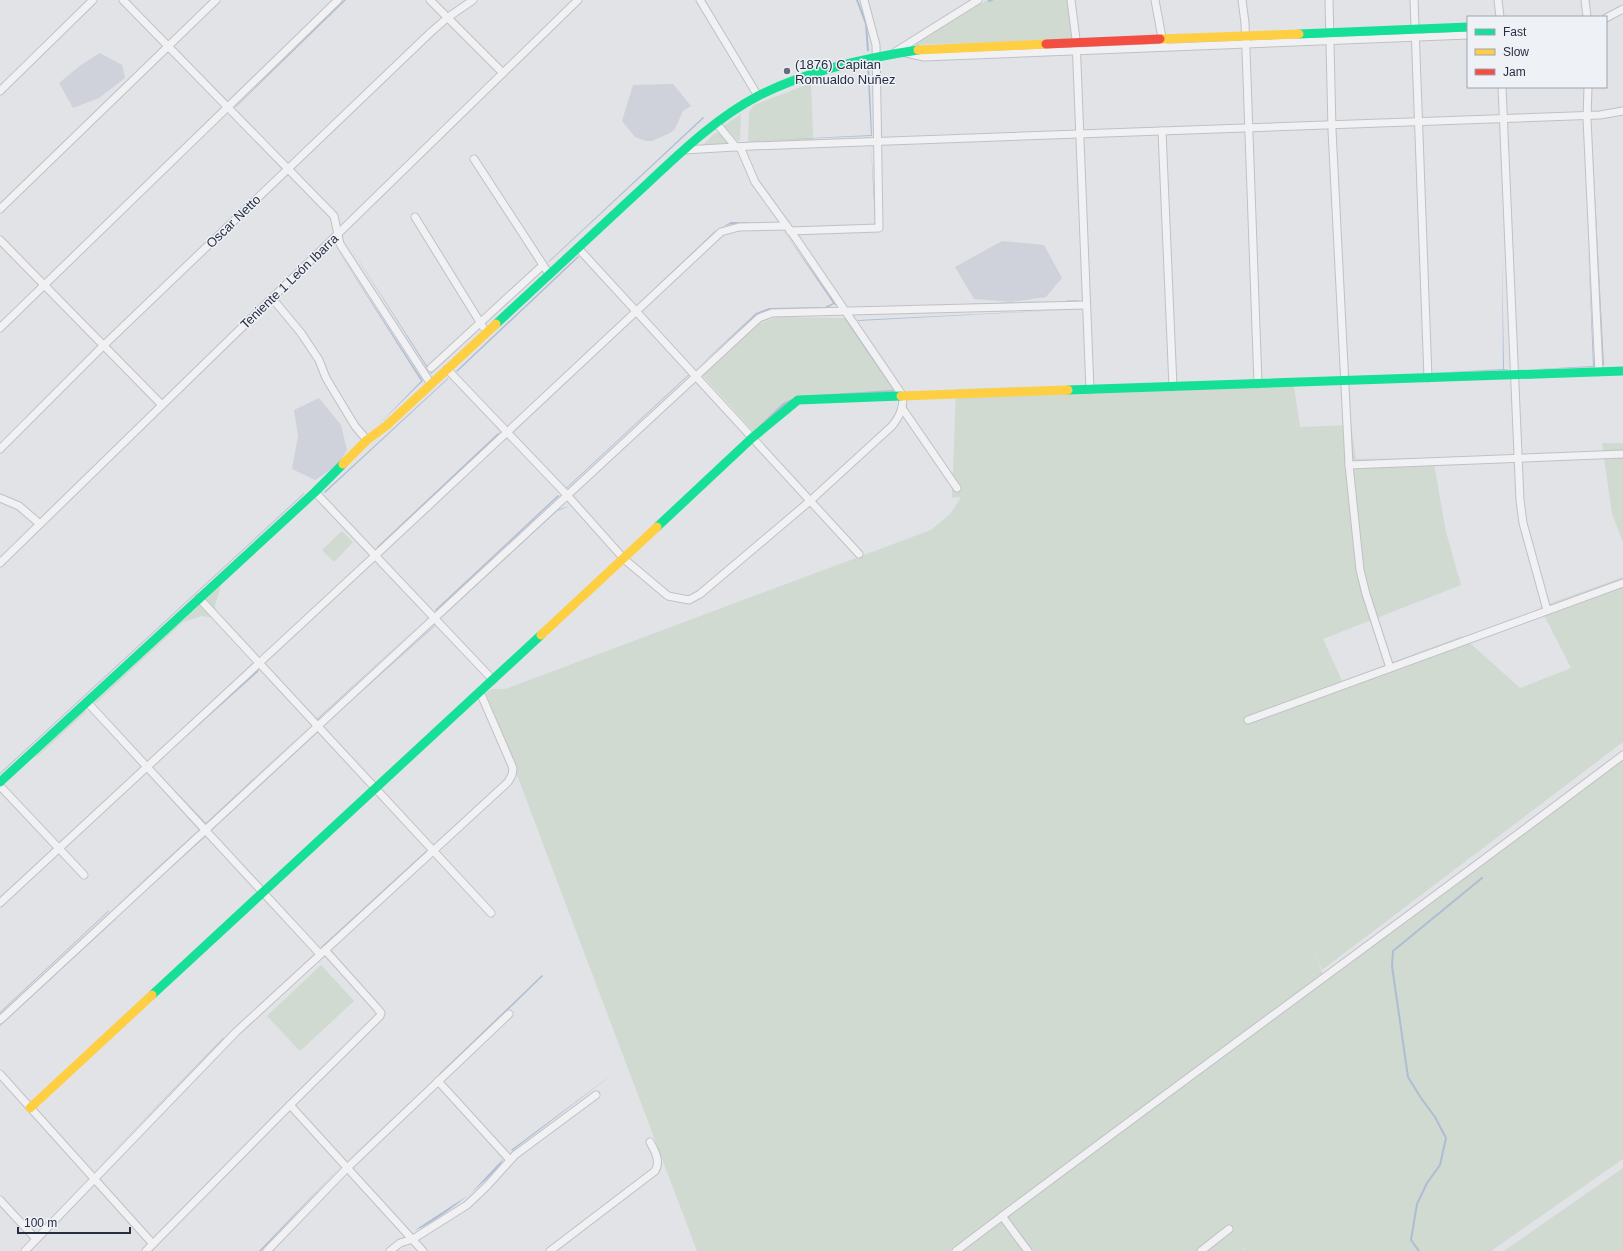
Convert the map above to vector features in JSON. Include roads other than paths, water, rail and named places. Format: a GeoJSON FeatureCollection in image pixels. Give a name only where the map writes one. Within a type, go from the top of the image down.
{"type":"FeatureCollection","features":[{"type":"Feature","properties":{"kind":"street"},"geometry":{"type":"LineString","coordinates":[[0,91],[93,0]]}},
{"type":"Feature","properties":{"kind":"street"},"geometry":{"type":"LineString","coordinates":[[123,0],[334,216],[340,244],[428,370],[432,384]]}},
{"type":"Feature","properties":{"kind":"street"},"geometry":{"type":"LineString","coordinates":[[0,209],[216,0]]}},
{"type":"Feature","properties":{"kind":"street"},"geometry":{"type":"LineString","coordinates":[[0,328],[338,0]]}},
{"type":"Feature","properties":{"kind":"street"},"geometry":{"type":"LineString","coordinates":[[430,0],[503,73]]}},
{"type":"Feature","properties":{"kind":"street","name":"Oscar Netto"},"geometry":{"type":"LineString","coordinates":[[0,449],[103,346],[287,169],[447,18],[473,0]]}},
{"type":"Feature","properties":{"kind":"street","name":"Teniente 1 León Ibarra"},"geometry":{"type":"LineString","coordinates":[[0,562],[578,0]]}},
{"type":"Feature","properties":{"kind":"street"},"geometry":{"type":"LineString","coordinates":[[700,0],[758,96]]}},
{"type":"Feature","properties":{"kind":"street"},"geometry":{"type":"LineString","coordinates":[[0,903],[376,556],[506,432],[721,232],[739,227],[788,229],[879,228],[875,36],[864,0]]}},
{"type":"Feature","properties":{"kind":"street"},"geometry":{"type":"LineString","coordinates":[[892,54],[978,0]]}},
{"type":"Feature","properties":{"kind":"street"},"geometry":{"type":"LineString","coordinates":[[1071,0],[1076,47],[1090,390]]}},
{"type":"Feature","properties":{"kind":"street"},"geometry":{"type":"LineString","coordinates":[[1155,0],[1163,44]]}},
{"type":"Feature","properties":{"kind":"street"},"geometry":{"type":"LineString","coordinates":[[1242,0],[1246,40],[1258,384]]}},
{"type":"Feature","properties":{"kind":"street"},"geometry":{"type":"LineString","coordinates":[[1329,0],[1332,125],[1349,465],[1360,570],[1366,594],[1390,668]]}},
{"type":"Feature","properties":{"kind":"street"},"geometry":{"type":"LineString","coordinates":[[1414,0],[1417,33],[1428,378]]}},
{"type":"Feature","properties":{"kind":"street"},"geometry":{"type":"LineString","coordinates":[[1498,0],[1500,16]]}},
{"type":"Feature","properties":{"kind":"street"},"geometry":{"type":"LineString","coordinates":[[1585,0],[1587,16]]}},
{"type":"Feature","properties":{"kind":"street"},"geometry":{"type":"LineString","coordinates":[[1607,17],[1623,9]]}},
{"type":"Feature","properties":{"kind":"street"},"geometry":{"type":"LineString","coordinates":[[0,782],[315,492],[367,440],[386,426],[432,384],[684,150],[716,124],[758,96],[796,79],[876,56],[906,53],[924,49],[1163,44],[1417,33],[1467,27]]}},
{"type":"Feature","properties":{"kind":"street"},"geometry":{"type":"LineString","coordinates":[[1417,33],[1467,35]]}},
{"type":"Feature","properties":{"kind":"street"},"geometry":{"type":"LineString","coordinates":[[1502,88],[1513,376],[1523,523],[1547,610]]}},
{"type":"Feature","properties":{"kind":"street"},"geometry":{"type":"LineString","coordinates":[[1588,88],[1599,372]]}},
{"type":"Feature","properties":{"kind":"street"},"geometry":{"type":"LineString","coordinates":[[684,150],[877,141],[1420,122],[1588,115],[1623,111]]}},
{"type":"Feature","properties":{"kind":"street"},"geometry":{"type":"LineString","coordinates":[[447,369],[624,559],[668,596],[689,600],[700,594],[810,501],[892,426],[901,415],[903,396],[755,182],[738,147],[716,124]]}},
{"type":"Feature","properties":{"kind":"street"},"geometry":{"type":"LineString","coordinates":[[1162,131],[1173,387]]}},
{"type":"Feature","properties":{"kind":"street"},"geometry":{"type":"LineString","coordinates":[[474,159],[549,274]]}},
{"type":"Feature","properties":{"kind":"street"},"geometry":{"type":"LineString","coordinates":[[415,217],[487,332]]}},
{"type":"Feature","properties":{"kind":"street"},"geometry":{"type":"LineString","coordinates":[[0,240],[162,405]]}},
{"type":"Feature","properties":{"kind":"street"},"geometry":{"type":"LineString","coordinates":[[578,248],[859,554]]}},
{"type":"Feature","properties":{"kind":"street"},"geometry":{"type":"LineString","coordinates":[[428,370],[481,324],[543,265]]}},
{"type":"Feature","properties":{"kind":"street"},"geometry":{"type":"LineString","coordinates":[[272,298],[301,333],[319,360],[326,378],[355,426],[367,440]]}},
{"type":"Feature","properties":{"kind":"street"},"geometry":{"type":"LineString","coordinates":[[0,1020],[695,375],[759,318],[772,313],[1086,305]]}},
{"type":"Feature","properties":{"kind":"street"},"geometry":{"type":"LineString","coordinates":[[30,1108],[624,559],[752,438],[784,409],[798,400],[1623,372]]}},
{"type":"Feature","properties":{"kind":"street"},"geometry":{"type":"LineString","coordinates":[[902,408],[957,488]]}},
{"type":"Feature","properties":{"kind":"street"},"geometry":{"type":"LineString","coordinates":[[1349,465],[1623,454]]}},
{"type":"Feature","properties":{"kind":"street"},"geometry":{"type":"LineString","coordinates":[[315,492],[493,680]]}},
{"type":"Feature","properties":{"kind":"street"},"geometry":{"type":"LineString","coordinates":[[0,498],[19,506],[40,524]]}},
{"type":"Feature","properties":{"kind":"street"},"geometry":{"type":"LineString","coordinates":[[1248,720],[1623,583]]}},
{"type":"Feature","properties":{"kind":"street"},"geometry":{"type":"LineString","coordinates":[[199,598],[491,913]]}},
{"type":"Feature","properties":{"kind":"street"},"geometry":{"type":"LineString","coordinates":[[25,1251],[236,1032],[508,782],[512,776],[513,768],[480,692]]}},
{"type":"Feature","properties":{"kind":"street"},"geometry":{"type":"LineString","coordinates":[[87,702],[205,830],[381,1012],[380,1016],[290,1105],[153,1244],[148,1251]]}},
{"type":"Feature","properties":{"kind":"street"},"geometry":{"type":"LineString","coordinates":[[956,1251],[1146,1108],[1488,857],[1623,755]]}},
{"type":"Feature","properties":{"kind":"street"},"geometry":{"type":"LineString","coordinates":[[0,786],[84,875]]}},
{"type":"Feature","properties":{"kind":"street"},"geometry":{"type":"LineString","coordinates":[[267,1251],[348,1167],[509,1014]]}},
{"type":"Feature","properties":{"kind":"street"},"geometry":{"type":"LineString","coordinates":[[0,1074],[153,1244]]}},
{"type":"Feature","properties":{"kind":"street"},"geometry":{"type":"LineString","coordinates":[[438,1081],[510,1160]]}},
{"type":"Feature","properties":{"kind":"street"},"geometry":{"type":"LineString","coordinates":[[390,1251],[400,1243],[413,1239],[467,1205],[478,1196],[515,1154],[596,1095]]}},
{"type":"Feature","properties":{"kind":"street"},"geometry":{"type":"LineString","coordinates":[[290,1105],[423,1251]]}},
{"type":"Feature","properties":{"kind":"street"},"geometry":{"type":"LineString","coordinates":[[550,1251],[655,1171],[657,1164],[656,1154],[650,1142]]}},
{"type":"Feature","properties":{"kind":"street"},"geometry":{"type":"LineString","coordinates":[[0,1200],[36,1239]]}},
{"type":"Feature","properties":{"kind":"street"},"geometry":{"type":"LineString","coordinates":[[1002,1216],[1028,1251]]}},
{"type":"Feature","properties":{"kind":"street"},"geometry":{"type":"LineString","coordinates":[[1201,1251],[1229,1229]]}},
{"type":"Feature","properties":{"kind":"water"},"geometry":{"type":"Polygon","coordinates":[[[344,0],[346,0],[235,107],[344,0]]]}},
{"type":"Feature","properties":{"kind":"water"},"geometry":{"type":"Polygon","coordinates":[[[856,0],[858,0],[867,24],[869,51],[867,51],[865,24],[856,0]]]}},
{"type":"Feature","properties":{"kind":"water"},"geometry":{"type":"Polygon","coordinates":[[[869,64],[872,136],[750,141],[871,135],[867,65],[837,73],[869,64]]]}},
{"type":"Feature","properties":{"kind":"water"},"geometry":{"type":"Polygon","coordinates":[[[703,117],[704,118],[548,262],[703,117]]]}},
{"type":"Feature","properties":{"kind":"water"},"geometry":{"type":"Polygon","coordinates":[[[1591,120],[1604,365],[1603,365],[1591,120]]]}},
{"type":"Feature","properties":{"kind":"water"},"geometry":{"type":"Polygon","coordinates":[[[871,146],[876,223],[794,227],[875,223],[871,146]]]}},
{"type":"Feature","properties":{"kind":"water"},"geometry":{"type":"Polygon","coordinates":[[[731,222],[781,224],[731,224],[723,227],[731,222]]]}},
{"type":"Feature","properties":{"kind":"water"},"geometry":{"type":"Polygon","coordinates":[[[721,228],[639,303],[714,232],[721,228]]]}},
{"type":"Feature","properties":{"kind":"water"},"geometry":{"type":"Polygon","coordinates":[[[783,230],[838,307],[834,304],[827,308],[765,311],[757,314],[697,368],[756,313],[769,308],[825,307],[833,303],[783,230]]]}},
{"type":"Feature","properties":{"kind":"water"},"geometry":{"type":"Polygon","coordinates":[[[345,239],[431,372],[477,331],[431,374],[345,239]]]}},
{"type":"Feature","properties":{"kind":"water"},"geometry":{"type":"Polygon","coordinates":[[[1588,243],[1595,367],[1517,370],[1593,366],[1588,243]]]}},
{"type":"Feature","properties":{"kind":"water"},"geometry":{"type":"Polygon","coordinates":[[[335,246],[423,381],[378,425],[421,381],[335,246]]]}},
{"type":"Feature","properties":{"kind":"water"},"geometry":{"type":"Polygon","coordinates":[[[1502,254],[1504,369],[1509,370],[1431,373],[1503,369],[1502,254]]]}},
{"type":"Feature","properties":{"kind":"water"},"geometry":{"type":"Polygon","coordinates":[[[578,256],[579,257],[457,372],[456,371],[578,256]]]}},
{"type":"Feature","properties":{"kind":"water"},"geometry":{"type":"Polygon","coordinates":[[[1071,300],[850,309],[850,308],[1071,300]]]}},
{"type":"Feature","properties":{"kind":"water"},"geometry":{"type":"Polygon","coordinates":[[[1079,309],[858,321],[858,320],[1079,309]]]}},
{"type":"Feature","properties":{"kind":"water"},"geometry":{"type":"Polygon","coordinates":[[[630,311],[509,426],[508,426],[630,311]]]}},
{"type":"Feature","properties":{"kind":"water"},"geometry":{"type":"Polygon","coordinates":[[[846,318],[895,393],[799,397],[754,431],[783,403],[799,396],[893,390],[845,319],[846,318]]]}},
{"type":"Feature","properties":{"kind":"water"},"geometry":{"type":"Polygon","coordinates":[[[689,375],[566,489],[566,488],[689,375]]]}},
{"type":"Feature","properties":{"kind":"water"},"geometry":{"type":"Polygon","coordinates":[[[448,378],[325,493],[324,492],[448,378]]]}},
{"type":"Feature","properties":{"kind":"water"},"geometry":{"type":"Polygon","coordinates":[[[498,433],[499,434],[378,548],[377,547],[498,433]]]}},
{"type":"Feature","properties":{"kind":"water"},"geometry":{"type":"Polygon","coordinates":[[[304,494],[0,774],[0,773],[304,494]]]}},
{"type":"Feature","properties":{"kind":"water"},"geometry":{"type":"Polygon","coordinates":[[[558,495],[559,496],[436,611],[435,610],[558,495]]]}},
{"type":"Feature","properties":{"kind":"water"},"geometry":{"type":"Polygon","coordinates":[[[570,506],[557,511],[441,618],[556,510],[570,506]]]}},
{"type":"Feature","properties":{"kind":"water"},"geometry":{"type":"Polygon","coordinates":[[[427,618],[317,720],[266,666],[317,719],[427,618]]]}},
{"type":"Feature","properties":{"kind":"water"},"geometry":{"type":"Polygon","coordinates":[[[435,625],[435,626],[323,726],[435,625]]]}},
{"type":"Feature","properties":{"kind":"water"},"geometry":{"type":"Polygon","coordinates":[[[259,669],[258,672],[152,767],[206,823],[311,725],[206,824],[151,766],[259,669]]]}},
{"type":"Feature","properties":{"kind":"water"},"geometry":{"type":"Polygon","coordinates":[[[318,731],[318,732],[211,830],[318,731]]]}},
{"type":"Feature","properties":{"kind":"water"},"geometry":{"type":"Polygon","coordinates":[[[147,773],[200,830],[115,906],[199,830],[147,773]]]}},
{"type":"Feature","properties":{"kind":"water"},"geometry":{"type":"Polygon","coordinates":[[[204,836],[205,837],[122,912],[204,836]]]}},
{"type":"Feature","properties":{"kind":"water"},"geometry":{"type":"Polygon","coordinates":[[[426,852],[321,948],[321,947],[426,852]]]}},
{"type":"Feature","properties":{"kind":"water"},"geometry":{"type":"Polygon","coordinates":[[[109,911],[0,1013],[0,1012],[109,911]]]}},
{"type":"Feature","properties":{"kind":"water"},"geometry":{"type":"Polygon","coordinates":[[[116,919],[0,1026],[0,1025],[116,919]]]}},
{"type":"Feature","properties":{"kind":"water"},"geometry":{"type":"Polygon","coordinates":[[[542,975],[543,976],[440,1076],[439,1074],[542,975]]]}},
{"type":"Feature","properties":{"kind":"water"},"geometry":{"type":"Polygon","coordinates":[[[223,1038],[224,1038],[95,1170],[223,1038]]]}},
{"type":"Feature","properties":{"kind":"water"},"geometry":{"type":"Polygon","coordinates":[[[618,1070],[512,1151],[511,1150],[618,1070]]]}},
{"type":"Feature","properties":{"kind":"water"},"geometry":{"type":"Polygon","coordinates":[[[431,1083],[432,1083],[348,1160],[431,1083]]]}},
{"type":"Feature","properties":{"kind":"water"},"geometry":{"type":"Polygon","coordinates":[[[503,1159],[490,1176],[472,1192],[503,1159]]]}},
{"type":"Feature","properties":{"kind":"water"},"geometry":{"type":"Polygon","coordinates":[[[340,1167],[261,1251],[259,1251],[340,1167]]]}},
{"type":"Feature","properties":{"kind":"water"},"geometry":{"type":"Polygon","coordinates":[[[468,1195],[435,1220],[415,1230],[468,1195]]]}},
{"type":"Feature","properties":{"kind":"waterway"},"geometry":{"type":"LineString","coordinates":[[1419,1251],[1411,1240],[1417,1204],[1427,1183],[1440,1165],[1446,1138],[1435,1117],[1408,1077],[1392,966],[1393,951],[1482,878]]}},
{"type":"Feature","properties":{"kind":"place","name":"(1876) Capitan Romualdo Nuñez"},"geometry":{"type":"Point","coordinates":[787,71]}}]}
